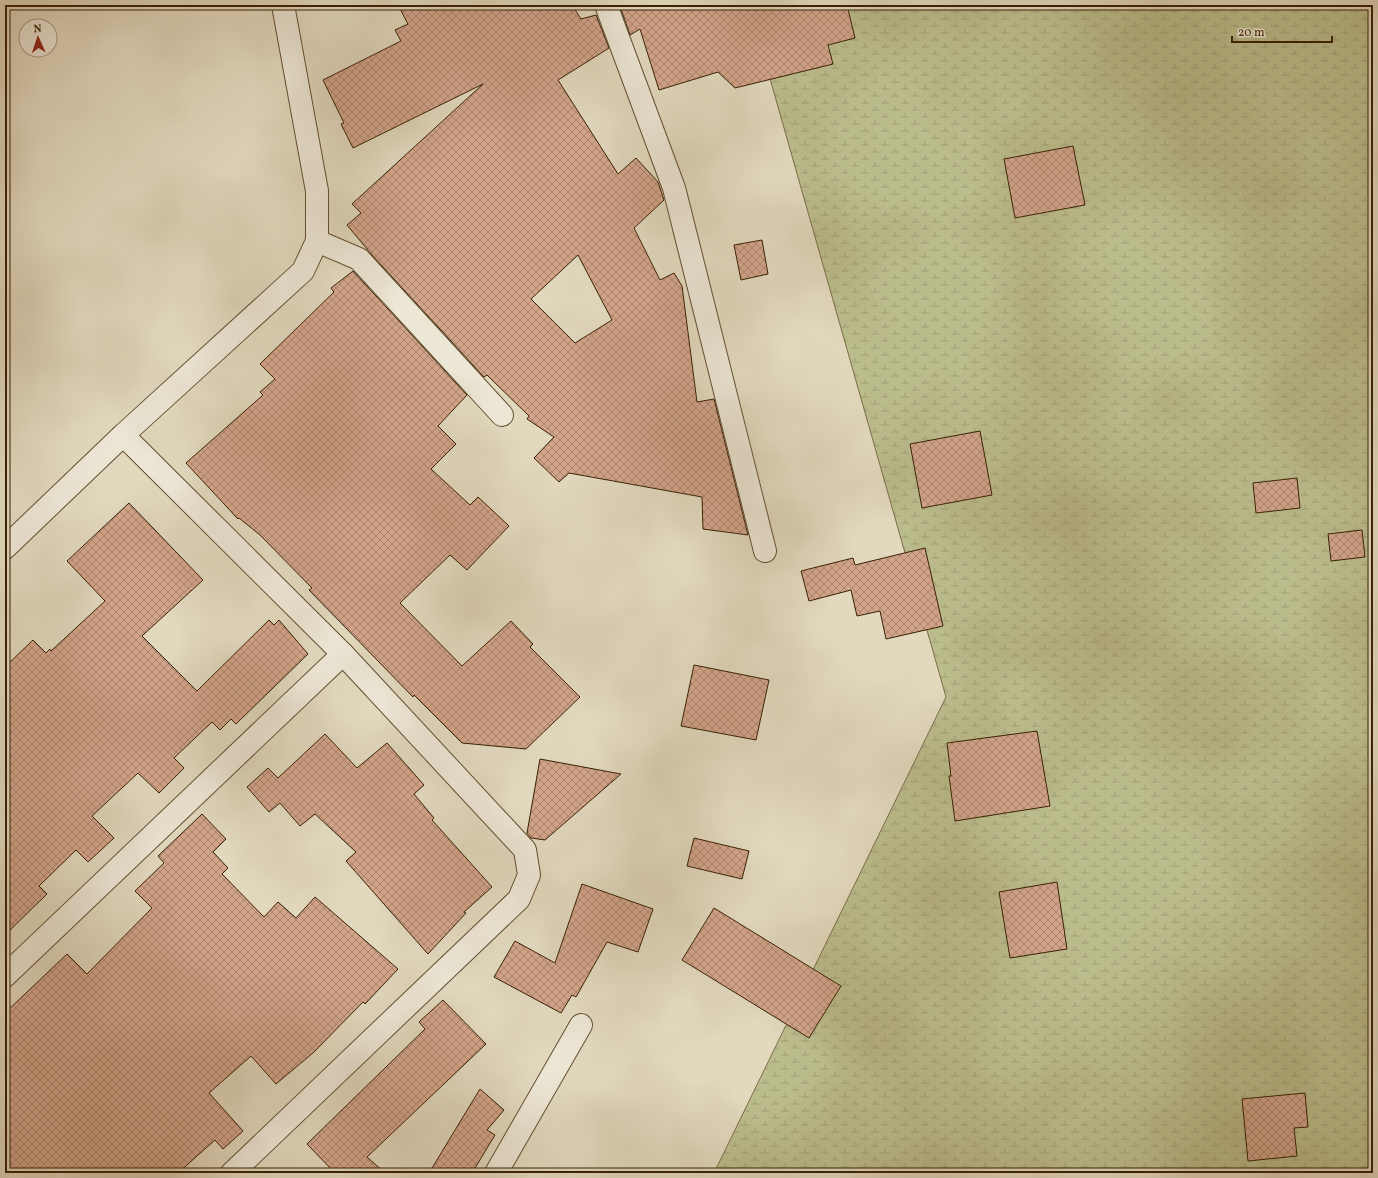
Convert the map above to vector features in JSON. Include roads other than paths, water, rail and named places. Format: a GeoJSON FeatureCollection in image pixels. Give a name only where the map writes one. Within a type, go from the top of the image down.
{"type":"FeatureCollection","features":[{"type":"Feature","properties":{"kind":"street"},"geometry":{"type":"LineString","coordinates":[[5,548],[123,435],[303,271],[317,241],[317,191],[283,5]]}},
{"type":"Feature","properties":{"kind":"street"},"geometry":{"type":"LineString","coordinates":[[606,5],[674,188],[765,551]]}},
{"type":"Feature","properties":{"kind":"street"},"geometry":{"type":"LineString","coordinates":[[317,241],[359,259],[502,415]]}},
{"type":"Feature","properties":{"kind":"street"},"geometry":{"type":"LineString","coordinates":[[123,435],[343,654],[525,850],[529,875],[519,899],[232,1173]]}},
{"type":"Feature","properties":{"kind":"street"},"geometry":{"type":"LineString","coordinates":[[5,976],[343,654]]}},
{"type":"Feature","properties":{"kind":"street"},"geometry":{"type":"LineString","coordinates":[[496,1173],[581,1025]]}}]}
